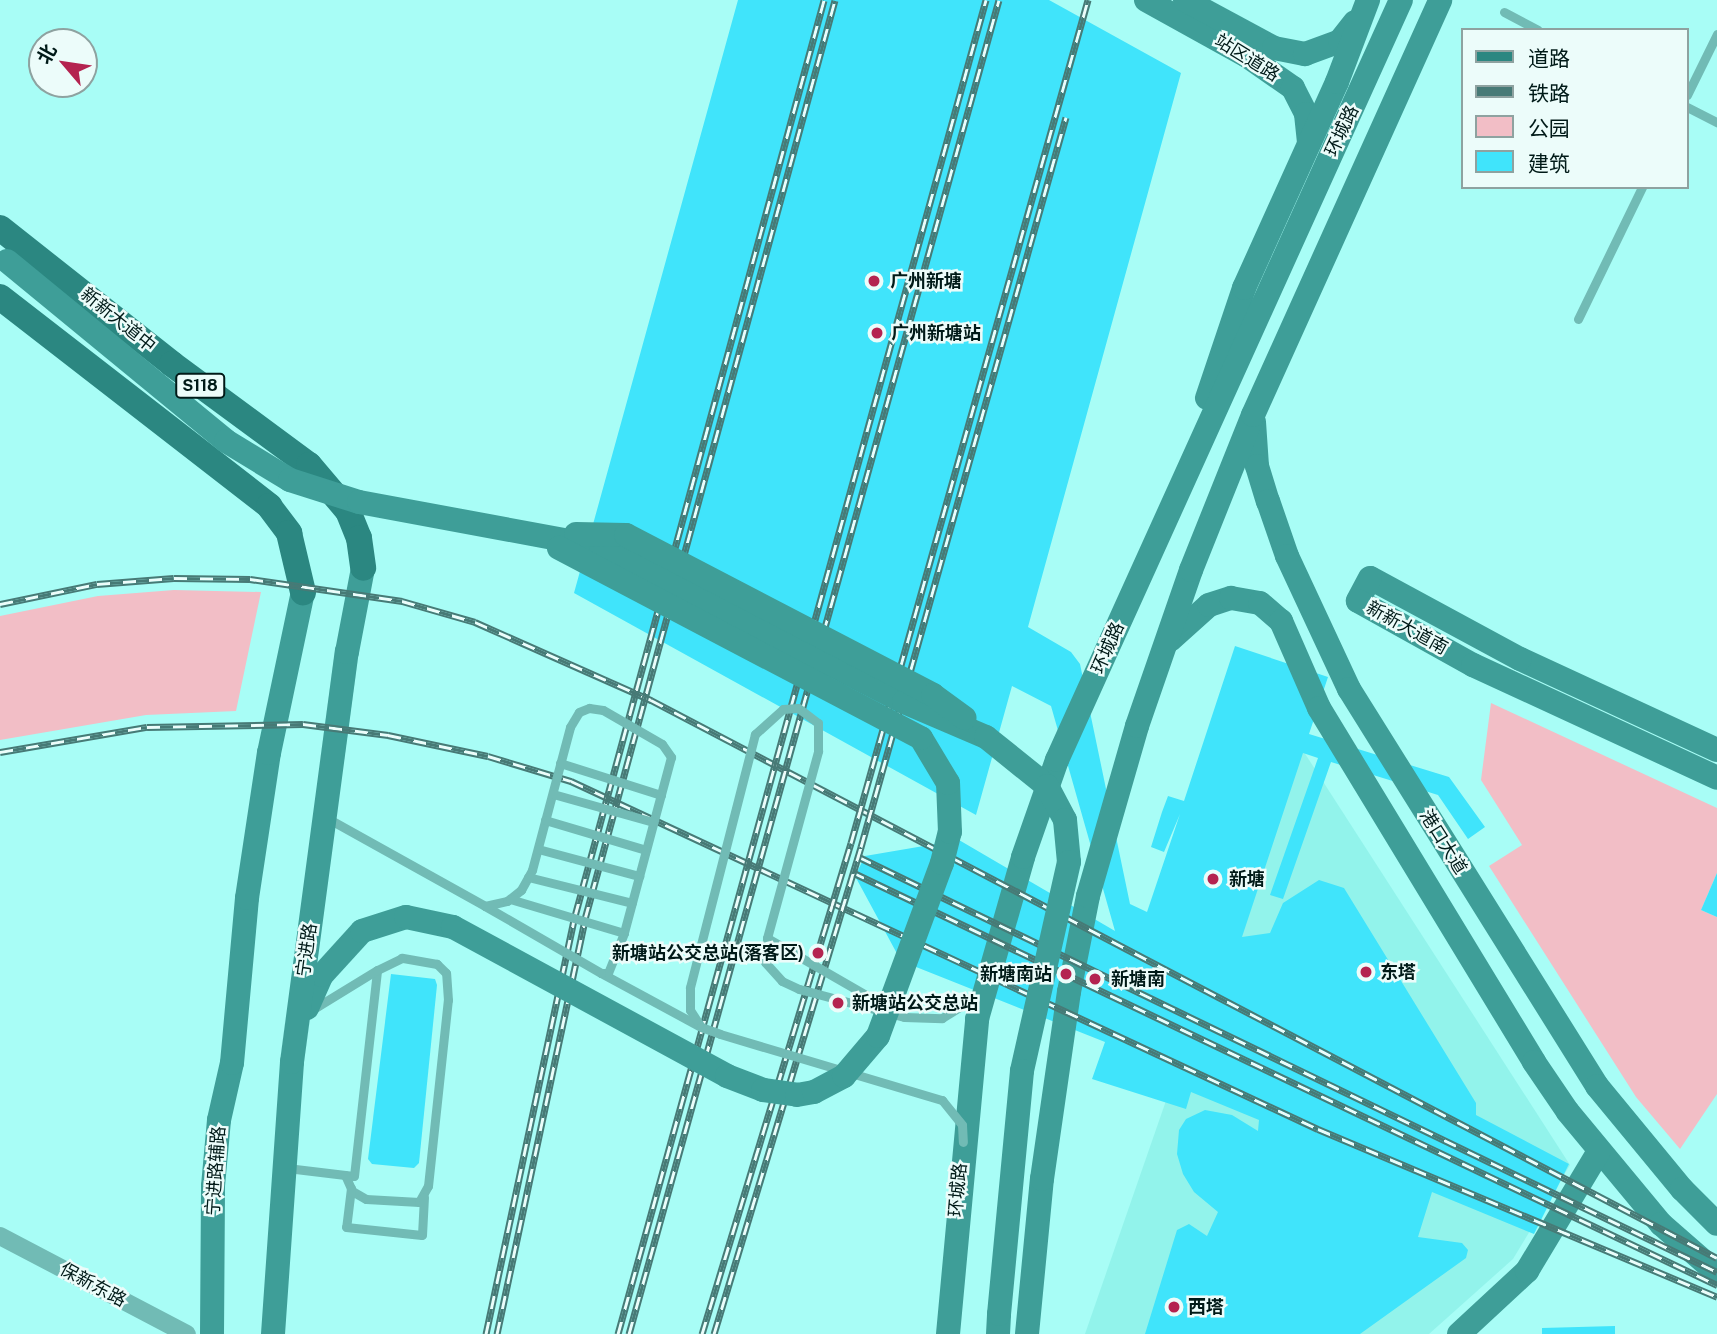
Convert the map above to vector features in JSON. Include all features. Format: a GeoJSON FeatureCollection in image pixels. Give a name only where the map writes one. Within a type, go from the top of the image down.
{"type":"FeatureCollection","features":[{"type":"Feature","properties":{"kind":"main road","name":"新新大道中"},"geometry":{"type":"LineString","coordinates":[[0,228],[189,377],[288,447],[348,511],[359,538],[363,568]]}},
{"type":"Feature","properties":{"kind":"main road"},"geometry":{"type":"LineString","coordinates":[[0,297],[251,490],[289,533],[303,592]]}},
{"type":"Feature","properties":{"kind":"main road"},"geometry":{"type":"LineString","coordinates":[[251,490],[278,483],[288,464],[288,447]]}},
{"type":"Feature","properties":{"kind":"street","name":"站区道路"},"geometry":{"type":"LineString","coordinates":[[1146,0],[1247,56],[1293,88],[1306,114],[1309,145]]}},
{"type":"Feature","properties":{"kind":"street","name":"站区道路"},"geometry":{"type":"LineString","coordinates":[[1185,0],[1265,44],[1304,54],[1340,41],[1365,7]]}},
{"type":"Feature","properties":{"kind":"street","name":"环城路"},"geometry":{"type":"LineString","coordinates":[[948,1334],[962,1142],[977,1019],[993,958],[1057,760],[1402,0]]}},
{"type":"Feature","properties":{"kind":"street","name":"环城路"},"geometry":{"type":"LineString","coordinates":[[1027,1334],[1055,1075],[1088,896],[1165,646],[1254,415],[1440,0]]}},
{"type":"Feature","properties":{"kind":"street"},"geometry":{"type":"LineString","coordinates":[[1176,496],[1244,288],[1309,145],[1365,7]]}},
{"type":"Feature","properties":{"kind":"street"},"geometry":{"type":"LineString","coordinates":[[3,257],[199,420],[259,463],[320,492],[359,502],[548,537],[618,554],[904,702],[986,737]]}},
{"type":"Feature","properties":{"kind":"street","name":"港口大道"},"geometry":{"type":"LineString","coordinates":[[1254,415],[1257,466],[1287,556],[1349,689],[1597,1086],[1630,1130],[1717,1224]]}},
{"type":"Feature","properties":{"kind":"street"},"geometry":{"type":"LineString","coordinates":[[510,530],[589,562],[907,728],[927,743],[941,766]]}},
{"type":"Feature","properties":{"kind":"street"},"geometry":{"type":"LineString","coordinates":[[548,537],[597,532],[626,536],[933,695],[1031,769],[1056,800],[1065,820],[1069,862],[1023,1071],[998,1324]]}},
{"type":"Feature","properties":{"kind":"street","name":"宁进路"},"geometry":{"type":"LineString","coordinates":[[273,1334],[282,1168],[292,1062],[347,652],[363,568]]}},
{"type":"Feature","properties":{"kind":"street","name":"新新大道南"},"geometry":{"type":"LineString","coordinates":[[1717,750],[1520,659],[1370,578],[1358,601],[1474,665],[1717,778]]}},
{"type":"Feature","properties":{"kind":"street","name":"宁进路辅路"},"geometry":{"type":"LineString","coordinates":[[212,1334],[213,1186],[236,1010],[247,898],[269,753],[303,592]]}},
{"type":"Feature","properties":{"kind":"street","name":"港口大道"},"geometry":{"type":"LineString","coordinates":[[1165,646],[1195,615],[1222,600],[1251,600],[1281,621],[1319,708],[1534,1062],[1599,1151],[1661,1224],[1717,1273]]}},
{"type":"Feature","properties":{"kind":"street"},"geometry":{"type":"LineString","coordinates":[[1319,708],[1330,689],[1349,689]]}},
{"type":"Feature","properties":{"kind":"street"},"geometry":{"type":"LineString","coordinates":[[292,1062],[305,1015],[322,975],[342,948],[362,931],[406,917],[453,927],[727,1076],[780,1094],[814,1092],[856,1065],[878,1036],[894,1002],[950,832],[948,782],[929,730],[904,702]]}},
{"type":"Feature","properties":{"kind":"street"},"geometry":{"type":"LineString","coordinates":[[1459,1334],[1527,1271],[1599,1151]]}},
{"type":"Feature","properties":{"kind":"street","name":"保新东路"},"geometry":{"type":"LineString","coordinates":[[0,1236],[187,1334]]}},
{"type":"Feature","properties":{"kind":"lane"},"geometry":{"type":"LineString","coordinates":[[1504,12],[1534,28]]}},
{"type":"Feature","properties":{"kind":"lane"},"geometry":{"type":"LineString","coordinates":[[1689,90],[1717,34]]}},
{"type":"Feature","properties":{"kind":"lane"},"geometry":{"type":"LineString","coordinates":[[1689,108],[1717,122]]}},
{"type":"Feature","properties":{"kind":"lane"},"geometry":{"type":"LineString","coordinates":[[1578,319],[1641,189]]}},
{"type":"Feature","properties":{"kind":"lane"},"geometry":{"type":"LineString","coordinates":[[701,1027],[690,1010],[690,988],[755,734],[769,717],[783,709],[798,708],[818,723],[818,751],[767,938],[765,962],[782,981],[904,1017],[942,1018],[966,1007],[981,992],[993,958]]}},
{"type":"Feature","properties":{"kind":"lane"},"geometry":{"type":"LineString","coordinates":[[485,906],[510,898],[528,877],[570,727],[579,712],[603,710],[662,744],[671,757],[661,795],[614,968],[601,973]]}},
{"type":"Feature","properties":{"kind":"lane"},"geometry":{"type":"LineString","coordinates":[[560,763],[661,795]]}},
{"type":"Feature","properties":{"kind":"lane"},"geometry":{"type":"LineString","coordinates":[[553,794],[653,822]]}},
{"type":"Feature","properties":{"kind":"lane"},"geometry":{"type":"LineString","coordinates":[[325,817],[701,1027],[942,1100],[962,1125],[962,1142]]}},
{"type":"Feature","properties":{"kind":"lane"},"geometry":{"type":"LineString","coordinates":[[545,820],[646,850]]}},
{"type":"Feature","properties":{"kind":"lane"},"geometry":{"type":"LineString","coordinates":[[538,849],[639,876]]}},
{"type":"Feature","properties":{"kind":"lane"},"geometry":{"type":"LineString","coordinates":[[528,877],[632,903]]}},
{"type":"Feature","properties":{"kind":"lane"},"geometry":{"type":"LineString","coordinates":[[510,898],[624,933]]}},
{"type":"Feature","properties":{"kind":"lane"},"geometry":{"type":"LineString","coordinates":[[767,938],[904,1017]]}},
{"type":"Feature","properties":{"kind":"lane"},"geometry":{"type":"LineString","coordinates":[[305,1015],[377,970],[402,958],[437,964],[446,972],[448,1000],[424,1196],[422,1235],[346,1227],[351,1188]]}},
{"type":"Feature","properties":{"kind":"lane"},"geometry":{"type":"LineString","coordinates":[[282,1168],[354,1176],[377,970]]}},
{"type":"Feature","properties":{"kind":"lane"},"geometry":{"type":"LineString","coordinates":[[345,1175],[351,1188],[366,1199],[409,1204],[424,1196]]}},
{"type":"Feature","properties":{"kind":"shaded area"},"geometry":{"type":"Polygon","coordinates":[[[1293,735],[1570,1165],[1513,1259],[1429,1334],[1085,1334],[1293,735]]]}},
{"type":"Feature","properties":{"kind":"green space"},"geometry":{"type":"Polygon","coordinates":[[[174,590],[261,592],[236,711],[146,715],[0,740],[0,616],[98,596],[174,590]]]}},
{"type":"Feature","properties":{"kind":"green space"},"geometry":{"type":"Polygon","coordinates":[[[1491,703],[1717,808],[1717,873],[1701,910],[1717,917],[1717,1094],[1680,1149],[1636,1097],[1489,866],[1522,845],[1481,780],[1491,703]]]}},
{"type":"Feature","properties":{"kind":"building","name":"广州新塘站"},"geometry":{"type":"Polygon","coordinates":[[[738,0],[1049,0],[1181,73],[1028,627],[1071,652],[1080,664],[1130,904],[1147,912],[1180,814],[1164,852],[1151,847],[1162,812],[1168,796],[1184,801],[1235,646],[1328,677],[1309,734],[1449,777],[1485,827],[1468,839],[1438,795],[1331,762],[1283,899],[1270,895],[1318,758],[1303,753],[1242,937],[1270,933],[1283,903],[1319,880],[1344,888],[1476,1103],[1476,1115],[1569,1164],[1534,1234],[1432,1192],[1418,1237],[1462,1243],[1468,1250],[1466,1258],[1360,1334],[1145,1334],[1177,1230],[1189,1224],[1207,1236],[1218,1212],[1194,1192],[1183,1174],[1177,1154],[1179,1130],[1186,1119],[1205,1110],[1232,1115],[1258,1131],[1259,1120],[1191,1092],[1186,1109],[1092,1079],[1105,1042],[901,961],[855,876],[865,856],[959,840],[1115,931],[1051,706],[1012,686],[976,815],[574,593],[738,0]]]}},
{"type":"Feature","properties":{"kind":"building"},"geometry":{"type":"Polygon","coordinates":[[[1717,873],[1717,917],[1701,910],[1717,873]]]}},
{"type":"Feature","properties":{"kind":"building"},"geometry":{"type":"Polygon","coordinates":[[[391,974],[435,979],[437,985],[419,1163],[414,1168],[372,1164],[368,1159],[391,974]]]}},
{"type":"Feature","properties":{"kind":"building"},"geometry":{"type":"Polygon","coordinates":[[[1615,1326],[1615,1334],[1542,1334],[1542,1328],[1615,1326]]]}},
{"type":"Feature","properties":{"kind":"railway"},"geometry":{"type":"LineString","coordinates":[[486,1334],[575,916],[824,0]]}},
{"type":"Feature","properties":{"kind":"railway"},"geometry":{"type":"LineString","coordinates":[[497,1334],[585,919],[835,0]]}},
{"type":"Feature","properties":{"kind":"railway"},"geometry":{"type":"LineString","coordinates":[[618,1334],[986,0]]}},
{"type":"Feature","properties":{"kind":"railway"},"geometry":{"type":"LineString","coordinates":[[629,1334],[999,0]]}},
{"type":"Feature","properties":{"kind":"railway"},"geometry":{"type":"LineString","coordinates":[[702,1334],[851,843],[1088,0]]}},
{"type":"Feature","properties":{"kind":"railway"},"geometry":{"type":"LineString","coordinates":[[714,1334],[861,847],[1066,117]]}},
{"type":"Feature","properties":{"kind":"railway"},"geometry":{"type":"LineString","coordinates":[[0,604],[97,584],[174,578],[250,579],[402,601],[475,622],[651,700],[1717,1258]]}},
{"type":"Feature","properties":{"kind":"railway"},"geometry":{"type":"LineString","coordinates":[[0,752],[147,727],[303,724],[388,735],[488,756],[571,781],[1318,1129],[1717,1297]]}},
{"type":"Feature","properties":{"kind":"railway"},"geometry":{"type":"LineString","coordinates":[[859,857],[1717,1272]]}},
{"type":"Feature","properties":{"kind":"railway"},"geometry":{"type":"LineString","coordinates":[[852,872],[1717,1285]]}},
{"type":"Feature","properties":{"kind":"place","name":"广州新塘"},"geometry":{"type":"Point","coordinates":[874,281]}},
{"type":"Feature","properties":{"kind":"place","name":"广州新塘站"},"geometry":{"type":"Point","coordinates":[877,333]}},
{"type":"Feature","properties":{"kind":"place","name":"新塘"},"geometry":{"type":"Point","coordinates":[1213,879]}},
{"type":"Feature","properties":{"kind":"place","name":"新塘站公交总站(落客区)"},"geometry":{"type":"Point","coordinates":[818,953]}},
{"type":"Feature","properties":{"kind":"place","name":"东塔"},"geometry":{"type":"Point","coordinates":[1366,972]}},
{"type":"Feature","properties":{"kind":"place","name":"新塘南站"},"geometry":{"type":"Point","coordinates":[1066,974]}},
{"type":"Feature","properties":{"kind":"place","name":"新塘南"},"geometry":{"type":"Point","coordinates":[1095,979]}},
{"type":"Feature","properties":{"kind":"place","name":"新塘站公交总站"},"geometry":{"type":"Point","coordinates":[838,1003]}},
{"type":"Feature","properties":{"kind":"place","name":"西塔"},"geometry":{"type":"Point","coordinates":[1174,1307]}}]}
